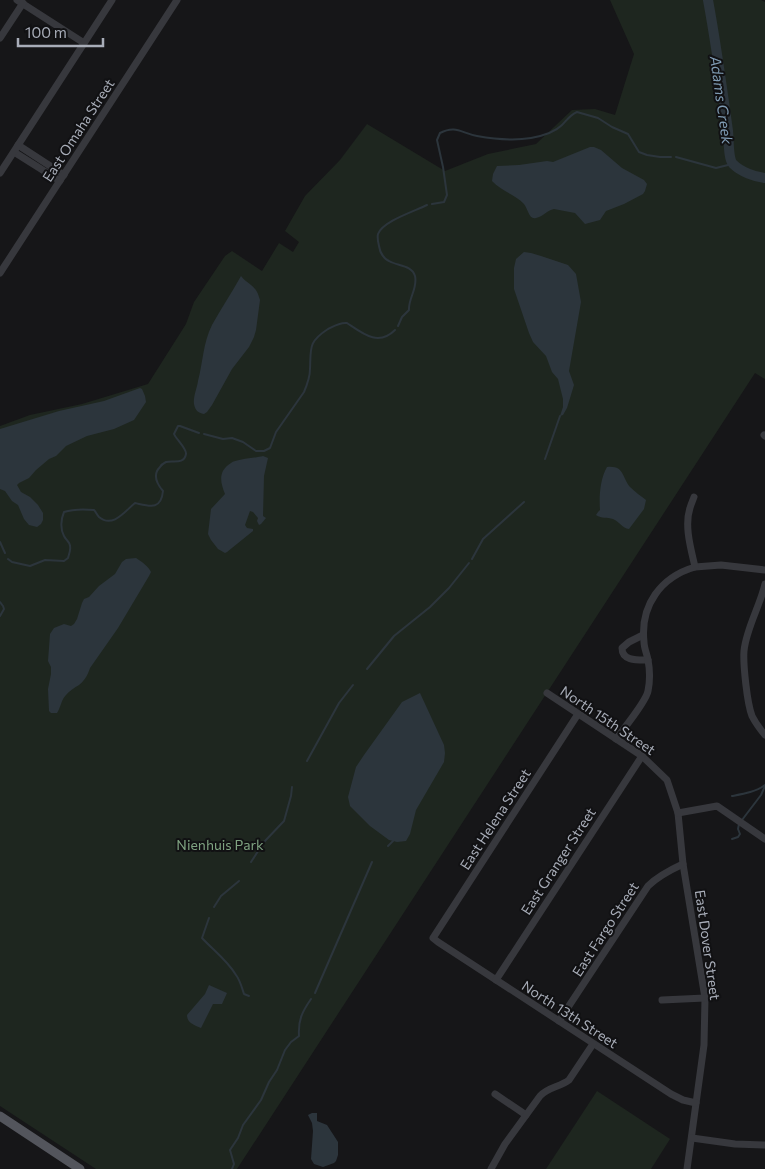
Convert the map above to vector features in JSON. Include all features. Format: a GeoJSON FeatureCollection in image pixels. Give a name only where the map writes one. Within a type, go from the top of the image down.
{"type":"FeatureCollection","features":[{"type":"Feature","properties":{"kind":"main road"},"geometry":{"type":"LineString","coordinates":[[0,1116],[78,1169]]}},
{"type":"Feature","properties":{"kind":"street"},"geometry":{"type":"LineString","coordinates":[[0,173],[112,0]]}},
{"type":"Feature","properties":{"kind":"street","name":"East Omaha Street"},"geometry":{"type":"LineString","coordinates":[[0,273],[176,0]]}},
{"type":"Feature","properties":{"kind":"street"},"geometry":{"type":"LineString","coordinates":[[0,38],[20,2],[84,44]]}},
{"type":"Feature","properties":{"kind":"street"},"geometry":{"type":"LineString","coordinates":[[16,148],[62,178]]}},
{"type":"Feature","properties":{"kind":"street"},"geometry":{"type":"LineString","coordinates":[[694,497],[689,509],[688,525],[696,567]]}},
{"type":"Feature","properties":{"kind":"street"},"geometry":{"type":"LineString","coordinates":[[616,739],[648,693],[650,678],[643,626],[647,608],[668,580],[683,571],[696,567],[722,565],[765,570]]}},
{"type":"Feature","properties":{"kind":"street"},"geometry":{"type":"LineString","coordinates":[[765,584],[744,650],[748,697],[752,716],[765,735]]}},
{"type":"Feature","properties":{"kind":"street"},"geometry":{"type":"LineString","coordinates":[[643,635],[629,642],[622,648],[622,652],[628,658],[648,660]]}},
{"type":"Feature","properties":{"kind":"street","name":"North 15th Street"},"geometry":{"type":"LineString","coordinates":[[546,694],[642,756],[667,780],[678,813]]}},
{"type":"Feature","properties":{"kind":"street","name":"East Helena Street"},"geometry":{"type":"LineString","coordinates":[[433,938],[578,714]]}},
{"type":"Feature","properties":{"kind":"street","name":"East Granger Street"},"geometry":{"type":"LineString","coordinates":[[496,980],[642,756]]}},
{"type":"Feature","properties":{"kind":"street"},"geometry":{"type":"LineString","coordinates":[[678,813],[717,806],[765,839]]}},
{"type":"Feature","properties":{"kind":"street","name":"East Dover Street"},"geometry":{"type":"LineString","coordinates":[[678,813],[683,864],[705,998],[704,1045],[687,1169]]}},
{"type":"Feature","properties":{"kind":"street","name":"East Fargo Street"},"geometry":{"type":"LineString","coordinates":[[559,1021],[648,886],[653,880],[683,864]]}},
{"type":"Feature","properties":{"kind":"street","name":"North 13th Street"},"geometry":{"type":"LineString","coordinates":[[433,938],[671,1094],[683,1100],[696,1103]]}},
{"type":"Feature","properties":{"kind":"street"},"geometry":{"type":"LineString","coordinates":[[662,1000],[705,998]]}},
{"type":"Feature","properties":{"kind":"street"},"geometry":{"type":"LineString","coordinates":[[491,1169],[502,1148],[544,1091],[569,1080],[593,1044]]}},
{"type":"Feature","properties":{"kind":"street"},"geometry":{"type":"LineString","coordinates":[[495,1094],[526,1115]]}},
{"type":"Feature","properties":{"kind":"street"},"geometry":{"type":"LineString","coordinates":[[692,1138],[735,1144],[765,1145]]}},
{"type":"Feature","properties":{"kind":"green space","name":"Nienhuis Park"},"geometry":{"type":"Polygon","coordinates":[[[610,0],[761,0],[765,2],[765,379],[755,373],[237,1169],[96,1169],[0,1106],[0,426],[30,415],[82,404],[148,384],[186,324],[194,302],[225,256],[232,251],[262,271],[279,243],[293,252],[299,242],[285,231],[305,196],[340,160],[367,124],[445,171],[488,154],[536,144],[572,110],[595,109],[615,115],[634,54],[610,0]]]}},
{"type":"Feature","properties":{"kind":"green space"},"geometry":{"type":"Polygon","coordinates":[[[597,1091],[670,1139],[651,1169],[546,1169],[597,1091]]]}},
{"type":"Feature","properties":{"kind":"shaded area"},"geometry":{"type":"Polygon","coordinates":[[[590,147],[601,150],[622,168],[644,180],[647,184],[643,194],[606,211],[600,220],[585,224],[575,213],[554,209],[534,218],[530,216],[521,201],[492,181],[497,166],[553,162],[590,147]]]}},
{"type":"Feature","properties":{"kind":"shaded area"},"geometry":{"type":"Polygon","coordinates":[[[524,252],[568,265],[576,274],[581,302],[569,371],[574,385],[567,408],[563,415],[560,416],[563,399],[558,379],[552,372],[546,356],[533,342],[514,289],[516,259],[524,252]]]}},
{"type":"Feature","properties":{"kind":"shaded area"},"geometry":{"type":"Polygon","coordinates":[[[241,276],[254,288],[260,300],[256,330],[249,347],[232,369],[212,405],[207,412],[202,414],[196,410],[194,401],[207,339],[212,325],[241,276]]]}},
{"type":"Feature","properties":{"kind":"shaded area"},"geometry":{"type":"Polygon","coordinates":[[[140,388],[146,402],[134,420],[114,429],[87,436],[66,446],[29,478],[17,485],[21,492],[30,497],[43,513],[41,524],[37,527],[29,525],[18,505],[12,501],[5,491],[0,489],[0,429],[59,411],[104,401],[140,388]]]}},
{"type":"Feature","properties":{"kind":"shaded area"},"geometry":{"type":"Polygon","coordinates":[[[263,456],[268,458],[264,476],[263,516],[266,518],[259,525],[258,518],[250,511],[245,525],[247,528],[253,529],[253,531],[225,553],[218,549],[208,534],[211,509],[225,494],[221,481],[222,473],[227,466],[234,462],[263,456]]]}},
{"type":"Feature","properties":{"kind":"shaded area"},"geometry":{"type":"Polygon","coordinates":[[[607,467],[620,470],[630,487],[646,500],[644,509],[629,529],[613,519],[596,515],[600,510],[600,488],[607,467]]]}},
{"type":"Feature","properties":{"kind":"shaded area"},"geometry":{"type":"Polygon","coordinates":[[[136,558],[150,570],[149,576],[84,680],[64,697],[57,713],[51,713],[49,711],[48,689],[51,674],[51,667],[48,661],[50,634],[54,628],[64,624],[71,626],[74,624],[84,599],[89,597],[99,586],[115,574],[122,562],[126,559],[136,558]]]}},
{"type":"Feature","properties":{"kind":"shaded area"},"geometry":{"type":"Polygon","coordinates":[[[420,693],[444,745],[444,762],[416,810],[410,834],[406,841],[397,842],[389,840],[370,826],[350,806],[348,797],[356,767],[364,755],[402,702],[420,693]]]}},
{"type":"Feature","properties":{"kind":"shaded area"},"geometry":{"type":"Polygon","coordinates":[[[209,985],[227,993],[222,1004],[213,1004],[201,1028],[193,1025],[187,1018],[187,1015],[205,994],[209,985]]]}},
{"type":"Feature","properties":{"kind":"shaded area"},"geometry":{"type":"Polygon","coordinates":[[[317,1113],[317,1121],[327,1125],[338,1142],[336,1161],[323,1167],[314,1164],[311,1159],[313,1131],[308,1115],[317,1113]]]}},
{"type":"Feature","properties":{"kind":"waterway","name":"Adams Creek"},"geometry":{"type":"LineString","coordinates":[[708,0],[731,161],[744,172],[765,178]]}},
{"type":"Feature","properties":{"kind":"waterway"},"geometry":{"type":"LineString","coordinates":[[432,204],[444,202],[447,195],[437,140],[440,133],[450,130],[458,130],[477,136],[497,139],[531,138],[555,130],[577,112],[598,118],[628,134],[639,152],[647,155],[671,157]]}},
{"type":"Feature","properties":{"kind":"waterway"},"geometry":{"type":"LineString","coordinates":[[676,157],[716,168],[732,164]]}},
{"type":"Feature","properties":{"kind":"waterway"},"geometry":{"type":"LineString","coordinates":[[398,326],[402,317],[409,310],[416,280],[411,270],[392,263],[383,257],[379,249],[378,234],[386,225],[427,205]]}},
{"type":"Feature","properties":{"kind":"waterway"},"geometry":{"type":"LineString","coordinates":[[204,434],[223,439],[232,438],[243,442],[256,451],[264,451],[270,448],[276,432],[304,392],[309,375],[312,346],[317,338],[328,329],[342,323],[347,323],[364,334],[376,338],[389,335],[395,330]]}},
{"type":"Feature","properties":{"kind":"waterway"},"geometry":{"type":"LineString","coordinates":[[545,459],[560,416]]}},
{"type":"Feature","properties":{"kind":"waterway"},"geometry":{"type":"LineString","coordinates":[[8,559],[12,562],[30,566],[45,560],[64,561],[68,558],[70,545],[61,527],[64,512],[79,509],[94,510],[99,517],[109,521],[119,517],[135,503],[154,506],[160,502],[163,491],[156,479],[156,473],[166,462],[181,461],[186,454],[185,449],[174,434],[178,426],[199,433]]}},
{"type":"Feature","properties":{"kind":"waterway"},"geometry":{"type":"LineString","coordinates":[[472,559],[483,539],[524,502]]}},
{"type":"Feature","properties":{"kind":"waterway"},"geometry":{"type":"LineString","coordinates":[[0,542],[5,553]]}},
{"type":"Feature","properties":{"kind":"waterway"},"geometry":{"type":"LineString","coordinates":[[367,669],[394,636],[430,607],[449,588],[469,563]]}},
{"type":"Feature","properties":{"kind":"waterway"},"geometry":{"type":"LineString","coordinates":[[0,602],[4,609],[0,616]]}},
{"type":"Feature","properties":{"kind":"waterway"},"geometry":{"type":"LineString","coordinates":[[307,761],[339,703],[353,685]]}},
{"type":"Feature","properties":{"kind":"waterway"},"geometry":{"type":"LineString","coordinates":[[732,796],[754,791],[765,785]]}},
{"type":"Feature","properties":{"kind":"waterway"},"geometry":{"type":"LineString","coordinates":[[742,820],[761,795],[765,786]]}},
{"type":"Feature","properties":{"kind":"waterway"},"geometry":{"type":"LineString","coordinates":[[251,862],[264,842],[284,821],[292,787]]}},
{"type":"Feature","properties":{"kind":"waterway"},"geometry":{"type":"LineString","coordinates":[[732,839],[740,834],[739,824]]}},
{"type":"Feature","properties":{"kind":"waterway"},"geometry":{"type":"LineString","coordinates":[[388,846],[393,841]]}},
{"type":"Feature","properties":{"kind":"waterway"},"geometry":{"type":"LineString","coordinates":[[315,993],[372,862]]}},
{"type":"Feature","properties":{"kind":"waterway"},"geometry":{"type":"LineString","coordinates":[[214,907],[221,896],[239,881]]}},
{"type":"Feature","properties":{"kind":"waterway"},"geometry":{"type":"LineString","coordinates":[[209,918],[202,938],[228,965],[239,979],[244,994],[249,996]]}},
{"type":"Feature","properties":{"kind":"waterway"},"geometry":{"type":"LineString","coordinates":[[232,1169],[234,1164],[230,1150],[238,1138],[243,1125],[261,1100],[285,1050],[299,1036],[301,1016],[311,999]]}}]}
